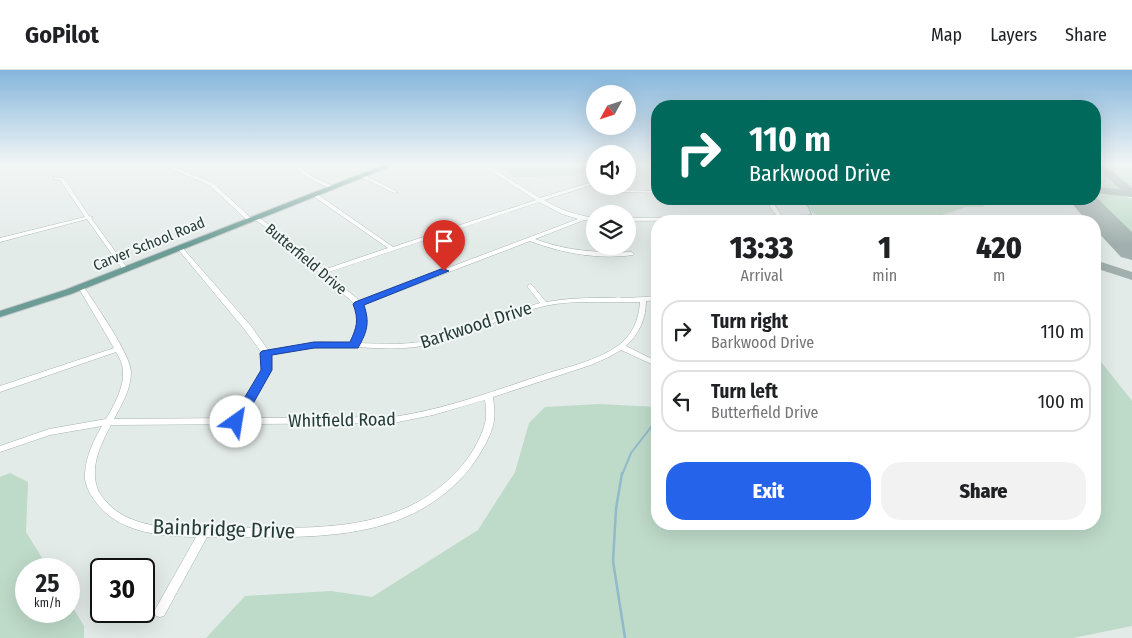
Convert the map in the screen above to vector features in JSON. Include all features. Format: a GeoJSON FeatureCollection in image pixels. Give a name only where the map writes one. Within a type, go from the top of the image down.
{"type":"FeatureCollection","features":[{"type":"Feature","properties":{"kind":"main road","name":"Carver School Road"},"geometry":{"type":"LineString","coordinates":[[0,314],[53,298],[323,192]]}},
{"type":"Feature","properties":{"kind":"street"},"geometry":{"type":"LineString","coordinates":[[70,192],[77,203],[90,217],[125,269]]}},
{"type":"Feature","properties":{"kind":"street","name":"Butterfield Drive"},"geometry":{"type":"LineString","coordinates":[[219,192],[251,220],[259,220],[358,304],[363,318],[363,325],[354,346]]}},
{"type":"Feature","properties":{"kind":"street"},"geometry":{"type":"LineString","coordinates":[[525,192],[562,213],[586,219]]}},
{"type":"Feature","properties":{"kind":"street"},"geometry":{"type":"LineString","coordinates":[[322,272],[570,192]]}},
{"type":"Feature","properties":{"kind":"street"},"geometry":{"type":"LineString","coordinates":[[315,195],[393,248]]}},
{"type":"Feature","properties":{"kind":"street"},"geometry":{"type":"LineString","coordinates":[[0,240],[90,217]]}},
{"type":"Feature","properties":{"kind":"street"},"geometry":{"type":"LineString","coordinates":[[358,304],[582,219]]}},
{"type":"Feature","properties":{"kind":"street"},"geometry":{"type":"LineString","coordinates":[[636,220],[651,220]]}},
{"type":"Feature","properties":{"kind":"street"},"geometry":{"type":"LineString","coordinates":[[530,239],[554,248],[586,252]]}},
{"type":"Feature","properties":{"kind":"street"},"geometry":{"type":"LineString","coordinates":[[179,247],[248,328],[266,353],[266,370],[236,422]]}},
{"type":"Feature","properties":{"kind":"street"},"geometry":{"type":"LineString","coordinates":[[530,286],[544,304]]}},
{"type":"Feature","properties":{"kind":"street","name":"Bainbridge Drive"},"geometry":{"type":"LineString","coordinates":[[81,287],[126,364],[126,378],[120,398],[107,422],[90,469],[94,493],[98,501],[115,516],[142,527],[170,531],[204,532],[334,530],[370,524],[408,511],[451,485],[468,466],[490,422],[489,396]]}},
{"type":"Feature","properties":{"kind":"street","name":"Barkwood Drive"},"geometry":{"type":"LineString","coordinates":[[266,353],[314,345],[406,346],[434,342],[508,314],[544,304],[583,299],[651,299]]}},
{"type":"Feature","properties":{"kind":"street","name":"Whitfield Road"},"geometry":{"type":"LineString","coordinates":[[0,449],[49,432],[107,422],[393,420],[424,416],[590,362],[621,347],[639,327],[643,300]]}},
{"type":"Feature","properties":{"kind":"street"},"geometry":{"type":"LineString","coordinates":[[621,347],[651,362]]}},
{"type":"Feature","properties":{"kind":"street"},"geometry":{"type":"LineString","coordinates":[[0,388],[117,349]]}},
{"type":"Feature","properties":{"kind":"street"},"geometry":{"type":"LineString","coordinates":[[160,612],[204,532]]}},
{"type":"Feature","properties":{"kind":"green space"},"geometry":{"type":"Polygon","coordinates":[[[1101,193],[1120,195],[1132,199],[1132,232],[1101,202],[1101,193]]]}},
{"type":"Feature","properties":{"kind":"green space"},"geometry":{"type":"Polygon","coordinates":[[[805,205],[984,205],[983,207],[966,207],[942,215],[816,215],[805,205]]]}},
{"type":"Feature","properties":{"kind":"green space"},"geometry":{"type":"Polygon","coordinates":[[[1101,362],[1132,401],[1132,626],[1073,638],[206,638],[245,596],[331,591],[372,597],[478,530],[515,472],[529,423],[545,407],[599,404],[651,407],[651,530],[1101,530],[1101,362]]]}},
{"type":"Feature","properties":{"kind":"green space"},"geometry":{"type":"Polygon","coordinates":[[[10,473],[28,482],[26,532],[42,558],[15,558],[15,623],[80,623],[80,619],[84,626],[84,638],[0,638],[0,477],[10,473]]]}},
{"type":"Feature","properties":{"kind":"waterway"},"geometry":{"type":"LineString","coordinates":[[807,205],[812,215]]}},
{"type":"Feature","properties":{"kind":"waterway"},"geometry":{"type":"LineString","coordinates":[[622,475],[631,453],[651,427]]}},
{"type":"Feature","properties":{"kind":"waterway"},"geometry":{"type":"LineString","coordinates":[[622,473],[616,509],[613,561],[625,638]]}},
{"type":"Feature","properties":{"kind":"taxiway"},"geometry":{"type":"LineString","coordinates":[[1113,192],[1131,193]]}},
{"type":"Feature","properties":{"kind":"taxiway"},"geometry":{"type":"LineString","coordinates":[[1101,266],[1132,276]]}},
{"type":"Feature","properties":{"kind":"runway"},"geometry":{"type":"LineString","coordinates":[[1088,205],[1098,215]]}},
{"type":"Feature","properties":{"kind":"runway"},"geometry":{"type":"LineString","coordinates":[[1101,218],[1132,250]]}},
{"type":"Feature","properties":{"kind":"route"},"geometry":{"type":"LineString","coordinates":[[236,422],[266,370],[266,353],[314,345],[337,344],[354,346],[363,325],[363,318],[358,304],[444,271]]}}]}
